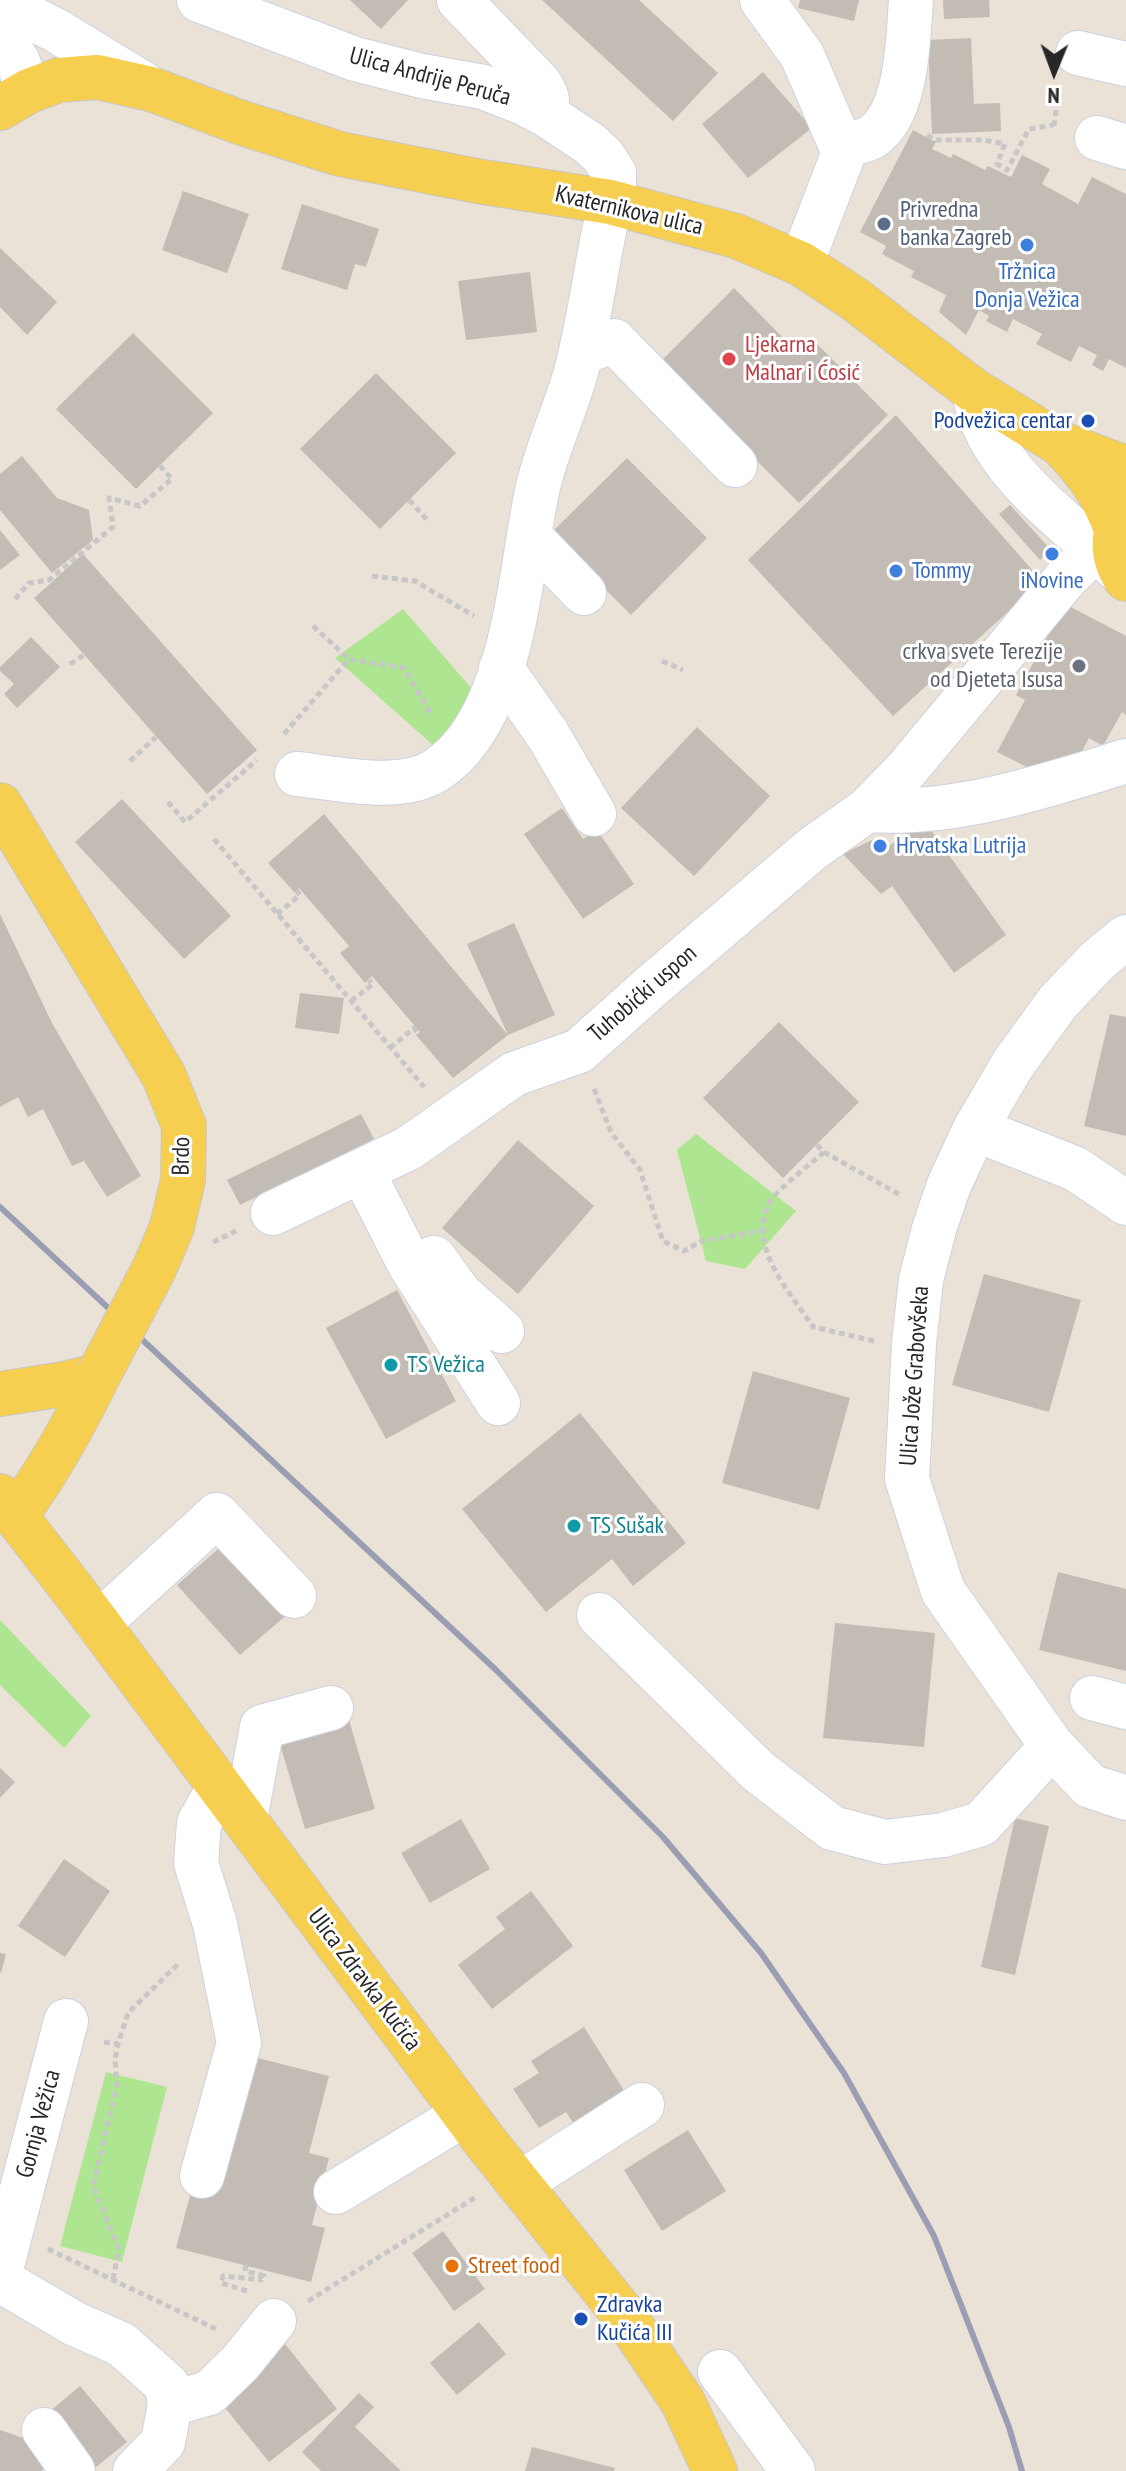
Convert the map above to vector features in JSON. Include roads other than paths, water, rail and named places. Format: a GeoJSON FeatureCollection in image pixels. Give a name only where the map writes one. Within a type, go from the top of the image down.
{"type":"FeatureCollection","features":[{"type":"Feature","properties":{"kind":"main road","name":"Kvaternikova ulica"},"geometry":{"type":"LineString","coordinates":[[14,100],[59,80],[97,77],[151,89],[239,122],[340,154],[477,181],[610,202],[736,236],[801,264],[853,298],[973,390],[1059,443],[1126,468]]}},
{"type":"Feature","properties":{"kind":"main road","name":"Kvaternikova ulica"},"geometry":{"type":"LineString","coordinates":[[1059,443],[1085,468],[1108,506],[1117,548]]}},
{"type":"Feature","properties":{"kind":"main road","name":"Brdo"},"geometry":{"type":"LineString","coordinates":[[0,805],[164,1076],[184,1126],[183,1180],[172,1227],[154,1269],[66,1441],[40,1483],[8,1506]]}},
{"type":"Feature","properties":{"kind":"main road"},"geometry":{"type":"LineString","coordinates":[[0,1394],[98,1376]]}},
{"type":"Feature","properties":{"kind":"main road","name":"Ulica Zdravka Kučića"},"geometry":{"type":"LineString","coordinates":[[8,1506],[465,2114],[624,2315],[683,2402],[715,2471]]}},
{"type":"Feature","properties":{"kind":"street","name":"Ulica Andrije Peruča"},"geometry":{"type":"LineString","coordinates":[[199,0],[355,59],[483,87],[545,114],[589,143],[603,156],[614,173],[614,187],[576,371],[538,487],[515,616],[490,705],[456,754],[434,772],[418,778],[385,784],[280,756]]}},
{"type":"Feature","properties":{"kind":"street"},"geometry":{"type":"LineString","coordinates":[[459,0],[539,83],[547,94],[545,114]]}},
{"type":"Feature","properties":{"kind":"street"},"geometry":{"type":"LineString","coordinates":[[762,0],[802,55],[843,155],[801,264]]}},
{"type":"Feature","properties":{"kind":"street"},"geometry":{"type":"LineString","coordinates":[[841,146],[871,138],[890,118],[905,72],[911,0]]}},
{"type":"Feature","properties":{"kind":"street","name":"Kvaternikova ulica"},"geometry":{"type":"LineString","coordinates":[[0,2],[57,31],[151,89]]}},
{"type":"Feature","properties":{"kind":"street","name":"Kvaternikova ulica"},"geometry":{"type":"LineString","coordinates":[[0,36],[17,60],[14,100]]}},
{"type":"Feature","properties":{"kind":"street"},"geometry":{"type":"LineString","coordinates":[[1078,53],[1126,64]]}},
{"type":"Feature","properties":{"kind":"street"},"geometry":{"type":"LineString","coordinates":[[588,350],[614,341],[735,465]]}},
{"type":"Feature","properties":{"kind":"street"},"geometry":{"type":"LineString","coordinates":[[973,390],[982,420],[1008,464],[1042,503],[1117,548]]}},
{"type":"Feature","properties":{"kind":"street"},"geometry":{"type":"LineString","coordinates":[[530,537],[584,593]]}},
{"type":"Feature","properties":{"kind":"street","name":"Tuhobićki uspon"},"geometry":{"type":"LineString","coordinates":[[273,1213],[409,1148],[514,1074],[579,1051],[812,849],[867,810],[906,770],[1066,578],[1117,548]]}},
{"type":"Feature","properties":{"kind":"street"},"geometry":{"type":"LineString","coordinates":[[505,653],[594,814]]}},
{"type":"Feature","properties":{"kind":"street"},"geometry":{"type":"LineString","coordinates":[[867,810],[891,812],[952,807],[1126,761]]}},
{"type":"Feature","properties":{"kind":"street","name":"Ulica Jože Grabovšeka"},"geometry":{"type":"LineString","coordinates":[[1126,937],[1097,961],[1058,1002],[1013,1064],[975,1129],[949,1185],[921,1280],[914,1343],[907,1479],[943,1591],[1052,1746],[1090,1786],[1126,1798]]}},
{"type":"Feature","properties":{"kind":"street"},"geometry":{"type":"LineString","coordinates":[[975,1129],[1076,1169],[1126,1203]]}},
{"type":"Feature","properties":{"kind":"street"},"geometry":{"type":"LineString","coordinates":[[373,1165],[460,1294],[502,1331]]}},
{"type":"Feature","properties":{"kind":"street"},"geometry":{"type":"LineString","coordinates":[[373,1165],[410,1265],[498,1403]]}},
{"type":"Feature","properties":{"kind":"street"},"geometry":{"type":"LineString","coordinates":[[98,1624],[217,1515],[294,1596]]}},
{"type":"Feature","properties":{"kind":"street"},"geometry":{"type":"LineString","coordinates":[[599,1615],[758,1771],[832,1828],[885,1842],[943,1835],[981,1824],[1052,1746]]}},
{"type":"Feature","properties":{"kind":"street"},"geometry":{"type":"LineString","coordinates":[[245,1820],[262,1727],[331,1708]]}},
{"type":"Feature","properties":{"kind":"street"},"geometry":{"type":"LineString","coordinates":[[202,2176],[239,2043],[215,1924],[196,1863],[199,1823],[220,1786]]}},
{"type":"Feature","properties":{"kind":"street","name":"Gornja Vežica"},"geometry":{"type":"LineString","coordinates":[[5,2252],[66,2021]]}},
{"type":"Feature","properties":{"kind":"street"},"geometry":{"type":"LineString","coordinates":[[519,2184],[642,2105]]}},
{"type":"Feature","properties":{"kind":"street"},"geometry":{"type":"LineString","coordinates":[[336,2192],[465,2114]]}},
{"type":"Feature","properties":{"kind":"street"},"geometry":{"type":"LineString","coordinates":[[0,2280],[75,2324],[121,2344],[167,2385],[170,2404],[163,2442],[138,2470]]}},
{"type":"Feature","properties":{"kind":"street"},"geometry":{"type":"LineString","coordinates":[[170,2404],[209,2393],[285,2315]]}},
{"type":"Feature","properties":{"kind":"street"},"geometry":{"type":"LineString","coordinates":[[720,2372],[793,2471]]}},
{"type":"Feature","properties":{"kind":"street"},"geometry":{"type":"LineString","coordinates":[[44,2430],[73,2471]]}},
{"type":"Feature","properties":{"kind":"railway"},"geometry":{"type":"LineString","coordinates":[[0,1207],[495,1669],[663,1837],[761,1953],[844,2073],[934,2236],[1009,2427],[1022,2471]]}},
{"type":"Feature","properties":{"kind":"place","name":"Privredna banka Zagreb"},"geometry":{"type":"Point","coordinates":[884,224]}},
{"type":"Feature","properties":{"kind":"place","name":"Tržnica Donja Vežica"},"geometry":{"type":"Point","coordinates":[1027,245]}},
{"type":"Feature","properties":{"kind":"place","name":"Ljekarna Malnar i Ćosić"},"geometry":{"type":"Point","coordinates":[729,359]}},
{"type":"Feature","properties":{"kind":"place","name":"Podvežica centar"},"geometry":{"type":"Point","coordinates":[1088,421]}},
{"type":"Feature","properties":{"kind":"place","name":"iNovine"},"geometry":{"type":"Point","coordinates":[1052,554]}},
{"type":"Feature","properties":{"kind":"place","name":"Tommy"},"geometry":{"type":"Point","coordinates":[896,571]}},
{"type":"Feature","properties":{"kind":"place","name":"crkva svete Terezije od Djeteta Isusa"},"geometry":{"type":"Point","coordinates":[1079,666]}},
{"type":"Feature","properties":{"kind":"place","name":"Hrvatska Lutrija"},"geometry":{"type":"Point","coordinates":[880,846]}},
{"type":"Feature","properties":{"kind":"place","name":"TS Vežica"},"geometry":{"type":"Point","coordinates":[391,1365]}},
{"type":"Feature","properties":{"kind":"place","name":"TS Sušak"},"geometry":{"type":"Point","coordinates":[574,1526]}},
{"type":"Feature","properties":{"kind":"place","name":"Street food"},"geometry":{"type":"Point","coordinates":[452,2266]}},
{"type":"Feature","properties":{"kind":"place","name":"Zdravka Kučića III"},"geometry":{"type":"Point","coordinates":[581,2319]}}]}
